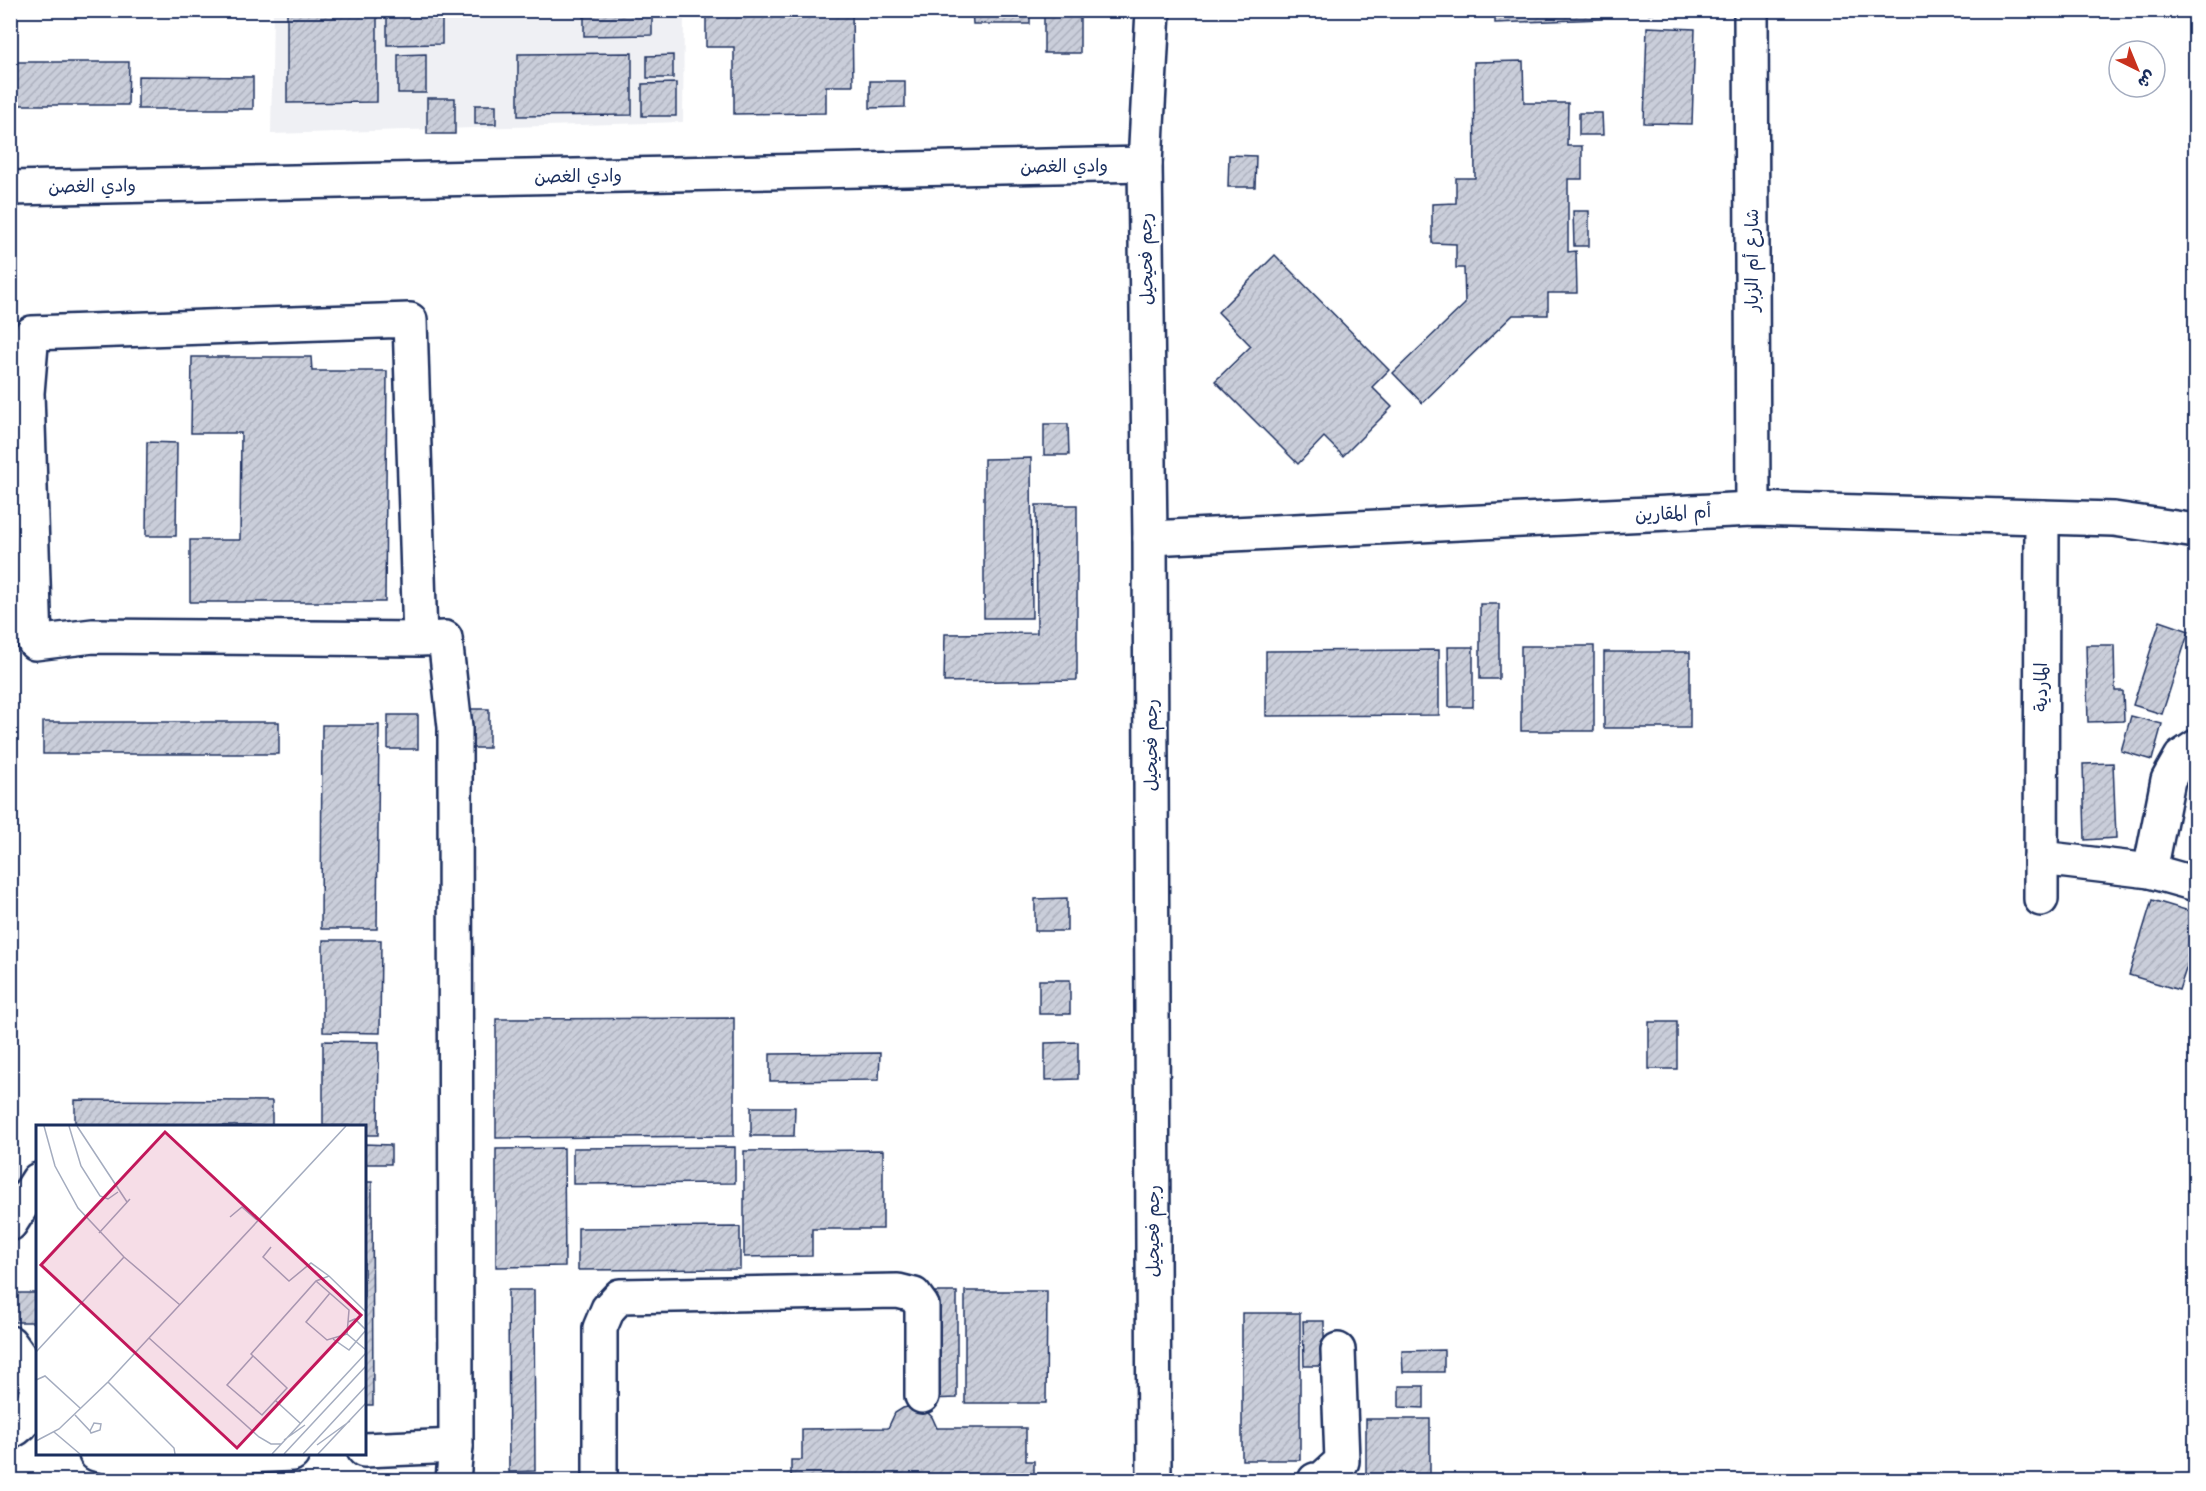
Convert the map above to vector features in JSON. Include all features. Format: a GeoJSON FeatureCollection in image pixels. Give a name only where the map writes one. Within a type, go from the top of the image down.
{"type":"FeatureCollection","features":[{"type":"Feature","properties":{"kind":"street","name":"رجم فحيحيل"},"geometry":{"type":"LineString","coordinates":[[1153,10],[1145,164],[1150,538],[1154,1480]]}},
{"type":"Feature","properties":{"kind":"street","name":"شارع أم الزبار"},"geometry":{"type":"LineString","coordinates":[[1751,10],[1754,509]]}},
{"type":"Feature","properties":{"kind":"street","name":"وادي الغصن"},"geometry":{"type":"LineString","coordinates":[[10,188],[1145,164]]}},
{"type":"Feature","properties":{"kind":"street"},"geometry":{"type":"LineString","coordinates":[[420,639],[410,320],[32,333],[21,495],[35,643],[93,636],[420,639],[445,638],[455,727],[456,1446],[453,1480]]}},
{"type":"Feature","properties":{"kind":"street","name":"أم المقارين"},"geometry":{"type":"LineString","coordinates":[[1150,538],[1754,509],[2114,519],[2196,531]]}},
{"type":"Feature","properties":{"kind":"street","name":"الماردية"},"geometry":{"type":"LineString","coordinates":[[2041,898],[2042,517]]}},
{"type":"Feature","properties":{"kind":"street"},"geometry":{"type":"LineString","coordinates":[[2150,871],[2168,780],[2181,757],[2196,747]]}},
{"type":"Feature","properties":{"kind":"street"},"geometry":{"type":"LineString","coordinates":[[2041,858],[2150,871],[2196,884]]}},
{"type":"Feature","properties":{"kind":"street"},"geometry":{"type":"LineString","coordinates":[[10,1224],[26,1187]]}},
{"type":"Feature","properties":{"kind":"street"},"geometry":{"type":"LineString","coordinates":[[600,1480],[600,1328],[608,1309],[620,1296],[897,1291],[914,1295],[922,1306],[922,1396]]}},
{"type":"Feature","properties":{"kind":"street"},"geometry":{"type":"LineString","coordinates":[[10,1342],[36,1381]]}},
{"type":"Feature","properties":{"kind":"street"},"geometry":{"type":"LineString","coordinates":[[1315,1480],[1322,1480],[1342,1461],[1338,1350]]}},
{"type":"Feature","properties":{"kind":"street"},"geometry":{"type":"LineString","coordinates":[[10,1432],[21,1426],[32,1408],[36,1392]]}},
{"type":"Feature","properties":{"kind":"street"},"geometry":{"type":"LineString","coordinates":[[366,1450],[456,1446]]}},
{"type":"Feature","properties":{"kind":"street"},"geometry":{"type":"LineString","coordinates":[[101,1455],[131,1461],[269,1455]]}},
{"type":"Feature","properties":{"kind":"shaded area"},"geometry":{"type":"Polygon","coordinates":[[[273,11],[684,11],[683,122],[271,134],[273,11]]]}},
{"type":"Feature","properties":{"kind":"building"},"geometry":{"type":"Polygon","coordinates":[[[287,10],[377,10],[377,102],[287,103],[287,10]]]}},
{"type":"Feature","properties":{"kind":"building"},"geometry":{"type":"Polygon","coordinates":[[[584,10],[652,10],[652,35],[584,36],[584,10]]]}},
{"type":"Feature","properties":{"kind":"building"},"geometry":{"type":"Polygon","coordinates":[[[706,10],[852,10],[853,86],[826,86],[826,113],[734,114],[734,47],[706,47],[706,10]]]}},
{"type":"Feature","properties":{"kind":"building"},"geometry":{"type":"Polygon","coordinates":[[[972,10],[1030,10],[1030,24],[973,24],[972,10]]]}},
{"type":"Feature","properties":{"kind":"building"},"geometry":{"type":"Polygon","coordinates":[[[1044,10],[1080,10],[1080,53],[1044,53],[1044,10]]]}},
{"type":"Feature","properties":{"kind":"building"},"geometry":{"type":"Polygon","coordinates":[[[1437,10],[1479,10],[1479,17],[1437,17],[1437,10]]]}},
{"type":"Feature","properties":{"kind":"building"},"geometry":{"type":"Polygon","coordinates":[[[1495,10],[1602,10],[1602,19],[1495,23],[1495,10]]]}},
{"type":"Feature","properties":{"kind":"building"},"geometry":{"type":"Polygon","coordinates":[[[1610,10],[1694,10],[1694,12],[1610,14],[1610,10]]]}},
{"type":"Feature","properties":{"kind":"building"},"geometry":{"type":"Polygon","coordinates":[[[442,12],[442,44],[387,45],[387,13],[442,12]]]}},
{"type":"Feature","properties":{"kind":"building"},"geometry":{"type":"Polygon","coordinates":[[[1647,27],[1695,29],[1692,124],[1644,123],[1647,27]]]}},
{"type":"Feature","properties":{"kind":"building"},"geometry":{"type":"Polygon","coordinates":[[[632,53],[632,115],[518,116],[518,54],[632,53]]]}},
{"type":"Feature","properties":{"kind":"building"},"geometry":{"type":"Polygon","coordinates":[[[426,54],[426,93],[398,93],[398,55],[426,54]]]}},
{"type":"Feature","properties":{"kind":"building"},"geometry":{"type":"Polygon","coordinates":[[[673,55],[673,78],[647,78],[647,56],[673,55]]]}},
{"type":"Feature","properties":{"kind":"building"},"geometry":{"type":"Polygon","coordinates":[[[1523,61],[1524,103],[1568,103],[1567,146],[1582,146],[1582,179],[1568,179],[1568,252],[1576,251],[1577,293],[1548,293],[1548,315],[1513,315],[1422,403],[1393,373],[1465,304],[1464,268],[1456,268],[1456,244],[1432,243],[1432,204],[1456,203],[1456,178],[1475,178],[1474,62],[1523,61]]]}},
{"type":"Feature","properties":{"kind":"building"},"geometry":{"type":"Polygon","coordinates":[[[11,62],[129,62],[128,105],[11,105],[11,62]]]}},
{"type":"Feature","properties":{"kind":"building"},"geometry":{"type":"Polygon","coordinates":[[[138,76],[253,77],[253,109],[138,109],[138,76]]]}},
{"type":"Feature","properties":{"kind":"building"},"geometry":{"type":"Polygon","coordinates":[[[870,81],[905,81],[905,107],[870,108],[870,81]]]}},
{"type":"Feature","properties":{"kind":"building"},"geometry":{"type":"Polygon","coordinates":[[[676,83],[676,116],[642,116],[642,84],[676,83]]]}},
{"type":"Feature","properties":{"kind":"building"},"geometry":{"type":"Polygon","coordinates":[[[427,98],[455,98],[455,134],[427,134],[427,98]]]}},
{"type":"Feature","properties":{"kind":"building"},"geometry":{"type":"Polygon","coordinates":[[[475,105],[496,105],[496,124],[475,124],[475,105]]]}},
{"type":"Feature","properties":{"kind":"building"},"geometry":{"type":"Polygon","coordinates":[[[1579,113],[1602,113],[1603,135],[1579,135],[1579,113]]]}},
{"type":"Feature","properties":{"kind":"building"},"geometry":{"type":"Polygon","coordinates":[[[1229,155],[1256,156],[1255,187],[1228,187],[1229,155]]]}},
{"type":"Feature","properties":{"kind":"building"},"geometry":{"type":"Polygon","coordinates":[[[1573,211],[1589,211],[1589,246],[1574,246],[1573,211]]]}},
{"type":"Feature","properties":{"kind":"building"},"geometry":{"type":"Polygon","coordinates":[[[1275,255],[1389,370],[1372,387],[1392,407],[1343,456],[1324,437],[1298,464],[1215,381],[1251,346],[1218,312],[1275,255]]]}},
{"type":"Feature","properties":{"kind":"building"},"geometry":{"type":"Polygon","coordinates":[[[192,357],[311,357],[312,371],[387,371],[385,602],[190,602],[190,540],[240,540],[241,433],[191,433],[192,357]]]}},
{"type":"Feature","properties":{"kind":"building"},"geometry":{"type":"Polygon","coordinates":[[[1044,424],[1068,424],[1069,455],[1044,455],[1044,424]]]}},
{"type":"Feature","properties":{"kind":"building"},"geometry":{"type":"Polygon","coordinates":[[[147,442],[177,443],[176,536],[146,536],[147,442]]]}},
{"type":"Feature","properties":{"kind":"building"},"geometry":{"type":"Polygon","coordinates":[[[1031,458],[1032,618],[984,618],[984,459],[1031,458]]]}},
{"type":"Feature","properties":{"kind":"building"},"geometry":{"type":"Polygon","coordinates":[[[1036,505],[1077,505],[1077,680],[944,682],[945,634],[1037,633],[1036,505]]]}},
{"type":"Feature","properties":{"kind":"building"},"geometry":{"type":"Polygon","coordinates":[[[1480,604],[1499,604],[1499,679],[1480,679],[1480,604]]]}},
{"type":"Feature","properties":{"kind":"building"},"geometry":{"type":"Polygon","coordinates":[[[2160,621],[2189,631],[2162,714],[2133,705],[2160,621]]]}},
{"type":"Feature","properties":{"kind":"building"},"geometry":{"type":"Polygon","coordinates":[[[2086,645],[2114,645],[2115,691],[2123,691],[2124,721],[2088,722],[2086,645]]]}},
{"type":"Feature","properties":{"kind":"building"},"geometry":{"type":"Polygon","coordinates":[[[1521,646],[1594,646],[1594,731],[1521,731],[1521,646]]]}},
{"type":"Feature","properties":{"kind":"building"},"geometry":{"type":"Polygon","coordinates":[[[1448,647],[1473,647],[1473,707],[1449,707],[1448,647]]]}},
{"type":"Feature","properties":{"kind":"building"},"geometry":{"type":"Polygon","coordinates":[[[1439,650],[1439,715],[1266,716],[1266,651],[1439,650]]]}},
{"type":"Feature","properties":{"kind":"building"},"geometry":{"type":"Polygon","coordinates":[[[1604,652],[1690,652],[1690,728],[1604,728],[1604,652]]]}},
{"type":"Feature","properties":{"kind":"building"},"geometry":{"type":"Polygon","coordinates":[[[462,709],[489,709],[489,748],[462,748],[462,709]]]}},
{"type":"Feature","properties":{"kind":"building"},"geometry":{"type":"Polygon","coordinates":[[[388,715],[418,715],[418,749],[388,749],[388,715]]]}},
{"type":"Feature","properties":{"kind":"building"},"geometry":{"type":"Polygon","coordinates":[[[2131,716],[2162,724],[2152,760],[2121,751],[2131,716]]]}},
{"type":"Feature","properties":{"kind":"building"},"geometry":{"type":"Polygon","coordinates":[[[43,722],[279,722],[279,754],[43,754],[43,722]]]}},
{"type":"Feature","properties":{"kind":"building"},"geometry":{"type":"Polygon","coordinates":[[[322,725],[379,725],[377,929],[321,929],[322,725]]]}},
{"type":"Feature","properties":{"kind":"building"},"geometry":{"type":"Polygon","coordinates":[[[2113,763],[2116,838],[2085,840],[2083,764],[2113,763]]]}},
{"type":"Feature","properties":{"kind":"building"},"geometry":{"type":"Polygon","coordinates":[[[1067,898],[1067,931],[1035,931],[1035,899],[1067,898]]]}},
{"type":"Feature","properties":{"kind":"building"},"geometry":{"type":"Polygon","coordinates":[[[2152,900],[2196,913],[2196,939],[2179,990],[2129,975],[2152,900]]]}},
{"type":"Feature","properties":{"kind":"building"},"geometry":{"type":"Polygon","coordinates":[[[323,940],[381,940],[380,1033],[323,1032],[323,940]]]}},
{"type":"Feature","properties":{"kind":"building"},"geometry":{"type":"Polygon","coordinates":[[[1039,980],[1070,980],[1070,1014],[1039,1014],[1039,980]]]}},
{"type":"Feature","properties":{"kind":"building"},"geometry":{"type":"Polygon","coordinates":[[[734,1018],[734,1136],[496,1138],[496,1019],[734,1018]]]}},
{"type":"Feature","properties":{"kind":"building"},"geometry":{"type":"Polygon","coordinates":[[[1649,1022],[1677,1022],[1677,1069],[1649,1069],[1649,1022]]]}},
{"type":"Feature","properties":{"kind":"building"},"geometry":{"type":"Polygon","coordinates":[[[323,1041],[379,1042],[378,1135],[366,1135],[366,1125],[323,1125],[323,1041]]]}},
{"type":"Feature","properties":{"kind":"building"},"geometry":{"type":"Polygon","coordinates":[[[1078,1042],[1078,1079],[1045,1080],[1045,1043],[1078,1042]]]}},
{"type":"Feature","properties":{"kind":"building"},"geometry":{"type":"Polygon","coordinates":[[[880,1053],[879,1080],[770,1081],[770,1054],[880,1053]]]}},
{"type":"Feature","properties":{"kind":"building"},"geometry":{"type":"Polygon","coordinates":[[[75,1100],[272,1101],[272,1125],[75,1125],[75,1100]]]}},
{"type":"Feature","properties":{"kind":"building"},"geometry":{"type":"Polygon","coordinates":[[[751,1107],[795,1107],[794,1136],[751,1136],[751,1107]]]}},
{"type":"Feature","properties":{"kind":"building"},"geometry":{"type":"Polygon","coordinates":[[[366,1144],[391,1145],[391,1164],[366,1164],[366,1144]]]}},
{"type":"Feature","properties":{"kind":"building"},"geometry":{"type":"Polygon","coordinates":[[[735,1147],[735,1183],[573,1184],[573,1148],[735,1147]]]}},
{"type":"Feature","properties":{"kind":"building"},"geometry":{"type":"Polygon","coordinates":[[[564,1148],[565,1266],[496,1267],[496,1149],[564,1148]]]}},
{"type":"Feature","properties":{"kind":"building"},"geometry":{"type":"Polygon","coordinates":[[[883,1150],[883,1229],[812,1229],[812,1256],[744,1257],[744,1151],[883,1150]]]}},
{"type":"Feature","properties":{"kind":"building"},"geometry":{"type":"Polygon","coordinates":[[[10,1152],[14,1152],[14,1180],[10,1180],[10,1152]]]}},
{"type":"Feature","properties":{"kind":"building"},"geometry":{"type":"Polygon","coordinates":[[[366,1182],[372,1182],[373,1405],[366,1405],[366,1182]]]}},
{"type":"Feature","properties":{"kind":"building"},"geometry":{"type":"Polygon","coordinates":[[[740,1227],[740,1269],[578,1270],[578,1228],[740,1227]]]}},
{"type":"Feature","properties":{"kind":"building"},"geometry":{"type":"Polygon","coordinates":[[[508,1290],[534,1290],[535,1471],[509,1472],[508,1290]]]}},
{"type":"Feature","properties":{"kind":"building"},"geometry":{"type":"Polygon","coordinates":[[[965,1291],[1047,1291],[1046,1403],[965,1403],[965,1291]]]}},
{"type":"Feature","properties":{"kind":"building"},"geometry":{"type":"Polygon","coordinates":[[[928,1292],[957,1292],[957,1398],[928,1399],[928,1292]]]}},
{"type":"Feature","properties":{"kind":"building"},"geometry":{"type":"Polygon","coordinates":[[[13,1293],[36,1293],[36,1322],[13,1322],[13,1293]]]}},
{"type":"Feature","properties":{"kind":"building"},"geometry":{"type":"Polygon","coordinates":[[[1242,1313],[1300,1313],[1300,1460],[1242,1460],[1242,1313]]]}},
{"type":"Feature","properties":{"kind":"building"},"geometry":{"type":"Polygon","coordinates":[[[1303,1321],[1324,1321],[1324,1366],[1304,1366],[1303,1321]]]}},
{"type":"Feature","properties":{"kind":"building"},"geometry":{"type":"Polygon","coordinates":[[[1444,1350],[1444,1372],[1403,1372],[1402,1351],[1444,1350]]]}},
{"type":"Feature","properties":{"kind":"building"},"geometry":{"type":"Polygon","coordinates":[[[1399,1386],[1424,1386],[1424,1408],[1399,1407],[1399,1386]]]}},
{"type":"Feature","properties":{"kind":"building"},"geometry":{"type":"Polygon","coordinates":[[[912,1406],[924,1409],[932,1417],[937,1428],[1026,1428],[1026,1461],[1034,1461],[1034,1480],[791,1480],[791,1460],[802,1460],[802,1429],[888,1428],[895,1413],[912,1406]]]}},
{"type":"Feature","properties":{"kind":"building"},"geometry":{"type":"Polygon","coordinates":[[[1366,1419],[1430,1419],[1430,1477],[1366,1477],[1366,1419]]]}}]}
